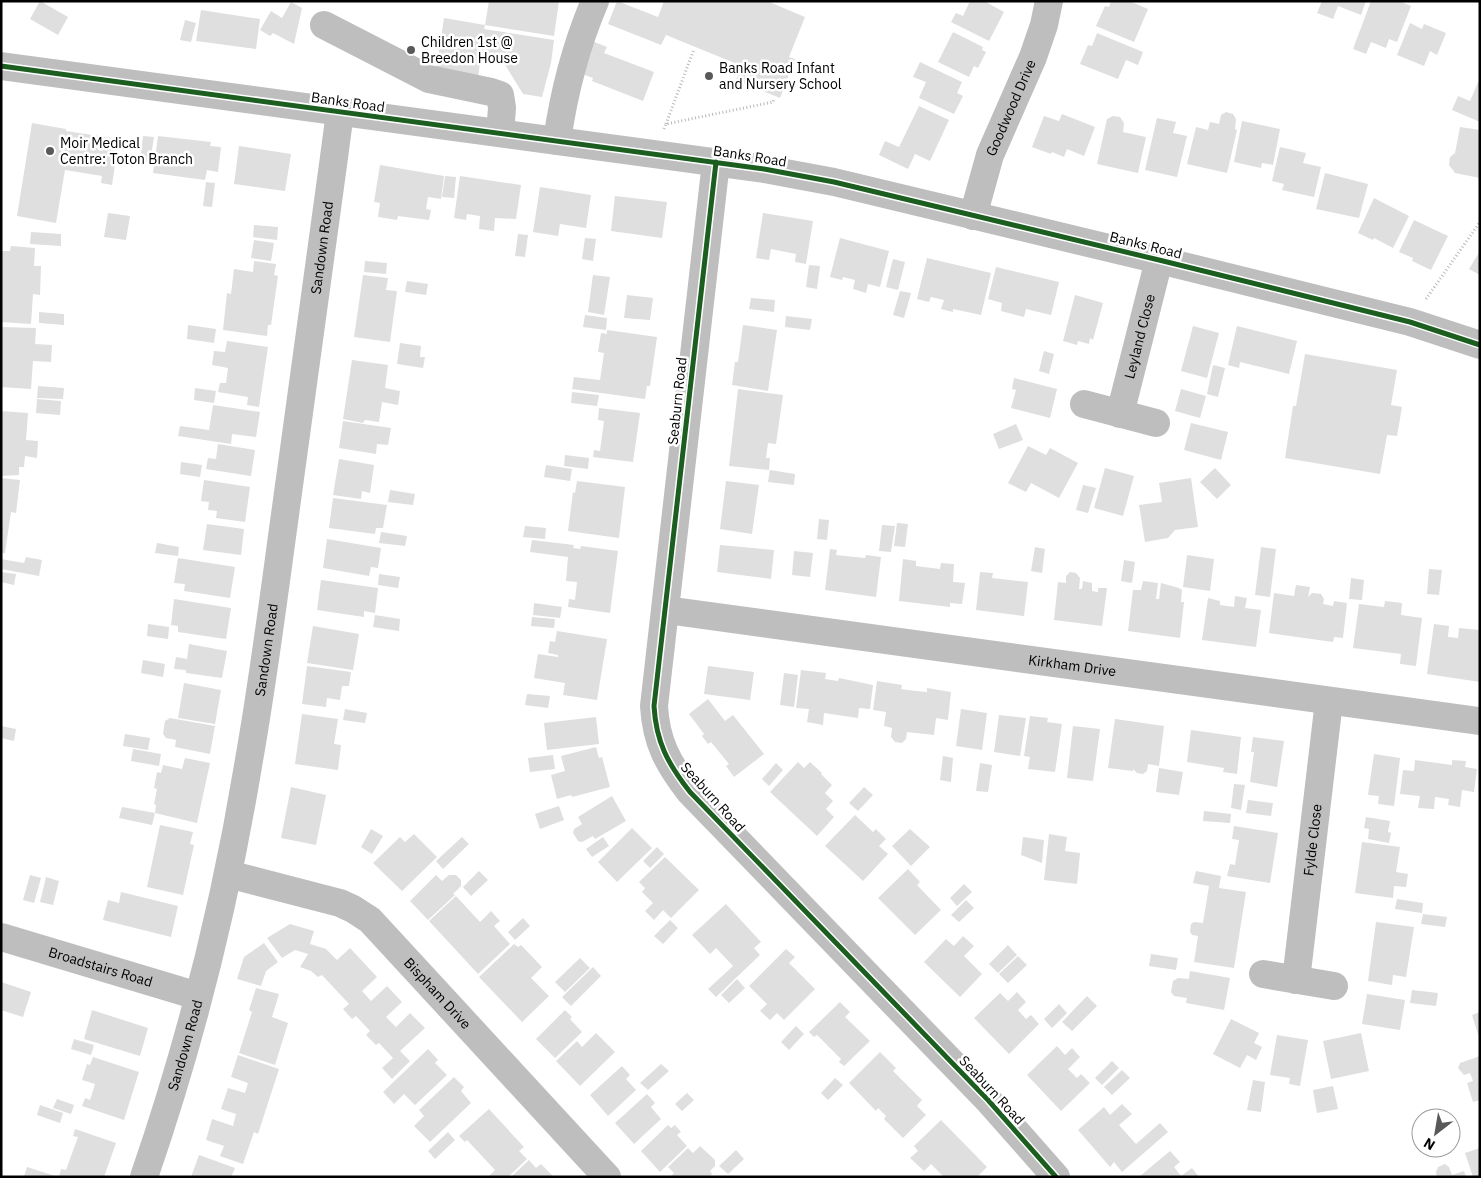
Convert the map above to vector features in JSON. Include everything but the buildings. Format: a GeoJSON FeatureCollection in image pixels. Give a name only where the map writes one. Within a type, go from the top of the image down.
{"type":"FeatureCollection","features":[{"type":"Feature","properties":{"kind":"street"},"geometry":{"type":"LineString","coordinates":[[557,141],[572,60],[595,1]]}},
{"type":"Feature","properties":{"kind":"street","name":"Goodwood Drive"},"geometry":{"type":"LineString","coordinates":[[973,216],[990,155],[1034,57],[1050,1]]}},
{"type":"Feature","properties":{"kind":"street"},"geometry":{"type":"LineString","coordinates":[[324,25],[429,79],[500,95],[502,108],[500,133]]}},
{"type":"Feature","properties":{"kind":"street","name":"Banks Road"},"geometry":{"type":"LineString","coordinates":[[1,66],[716,162],[834,182],[1410,322],[1480,345]]}},
{"type":"Feature","properties":{"kind":"street","name":"Sandown Road"},"geometry":{"type":"LineString","coordinates":[[144,1177],[164,1120],[198,996],[228,874],[249,760],[267,645],[340,112]]}},
{"type":"Feature","properties":{"kind":"street","name":"Seaburn Road"},"geometry":{"type":"LineString","coordinates":[[716,162],[654,706],[654,720],[658,736],[666,758],[690,792],[988,1100],[1056,1177]]}},
{"type":"Feature","properties":{"kind":"street","name":"Leyland Close"},"geometry":{"type":"LineString","coordinates":[[1120,414],[1159,260]]}},
{"type":"Feature","properties":{"kind":"street"},"geometry":{"type":"LineString","coordinates":[[1084,404],[1156,423]]}},
{"type":"Feature","properties":{"kind":"street","name":"Kirkham Drive"},"geometry":{"type":"LineString","coordinates":[[666,610],[1479,722]]}},
{"type":"Feature","properties":{"kind":"street","name":"Fylde Close"},"geometry":{"type":"LineString","coordinates":[[1296,980],[1329,701]]}},
{"type":"Feature","properties":{"kind":"street","name":"Bispham Drive"},"geometry":{"type":"LineString","coordinates":[[228,874],[340,903],[370,920],[607,1177]]}},
{"type":"Feature","properties":{"kind":"street","name":"Broadstairs Road"},"geometry":{"type":"LineString","coordinates":[[1,937],[198,996]]}},
{"type":"Feature","properties":{"kind":"street"},"geometry":{"type":"LineString","coordinates":[[1262,974],[1334,986]]}},
{"type":"Feature","properties":{"kind":"path"},"geometry":{"type":"LineString","coordinates":[[657,154],[694,49]]}},
{"type":"Feature","properties":{"kind":"path"},"geometry":{"type":"LineString","coordinates":[[666,124],[773,102],[774,99]]}},
{"type":"Feature","properties":{"kind":"path"},"geometry":{"type":"LineString","coordinates":[[1410,322],[1480,222]]}},
{"type":"Feature","properties":{"kind":"cycle path"},"geometry":{"type":"LineString","coordinates":[[1,66],[764,169],[834,182],[1410,322],[1480,345]]}},
{"type":"Feature","properties":{"kind":"cycle path"},"geometry":{"type":"LineString","coordinates":[[716,162],[654,706],[660,742],[669,762],[690,792],[988,1100],[1056,1177]]}},
{"type":"Feature","properties":{"kind":"place","name":"Children 1st @ Breedon House"},"geometry":{"type":"Point","coordinates":[411,50]}},
{"type":"Feature","properties":{"kind":"place","name":"Banks Road Infant and Nursery School"},"geometry":{"type":"Point","coordinates":[709,76]}},
{"type":"Feature","properties":{"kind":"place","name":"Moir Medical Centre: Toton Branch"},"geometry":{"type":"Point","coordinates":[50,151]}}]}
